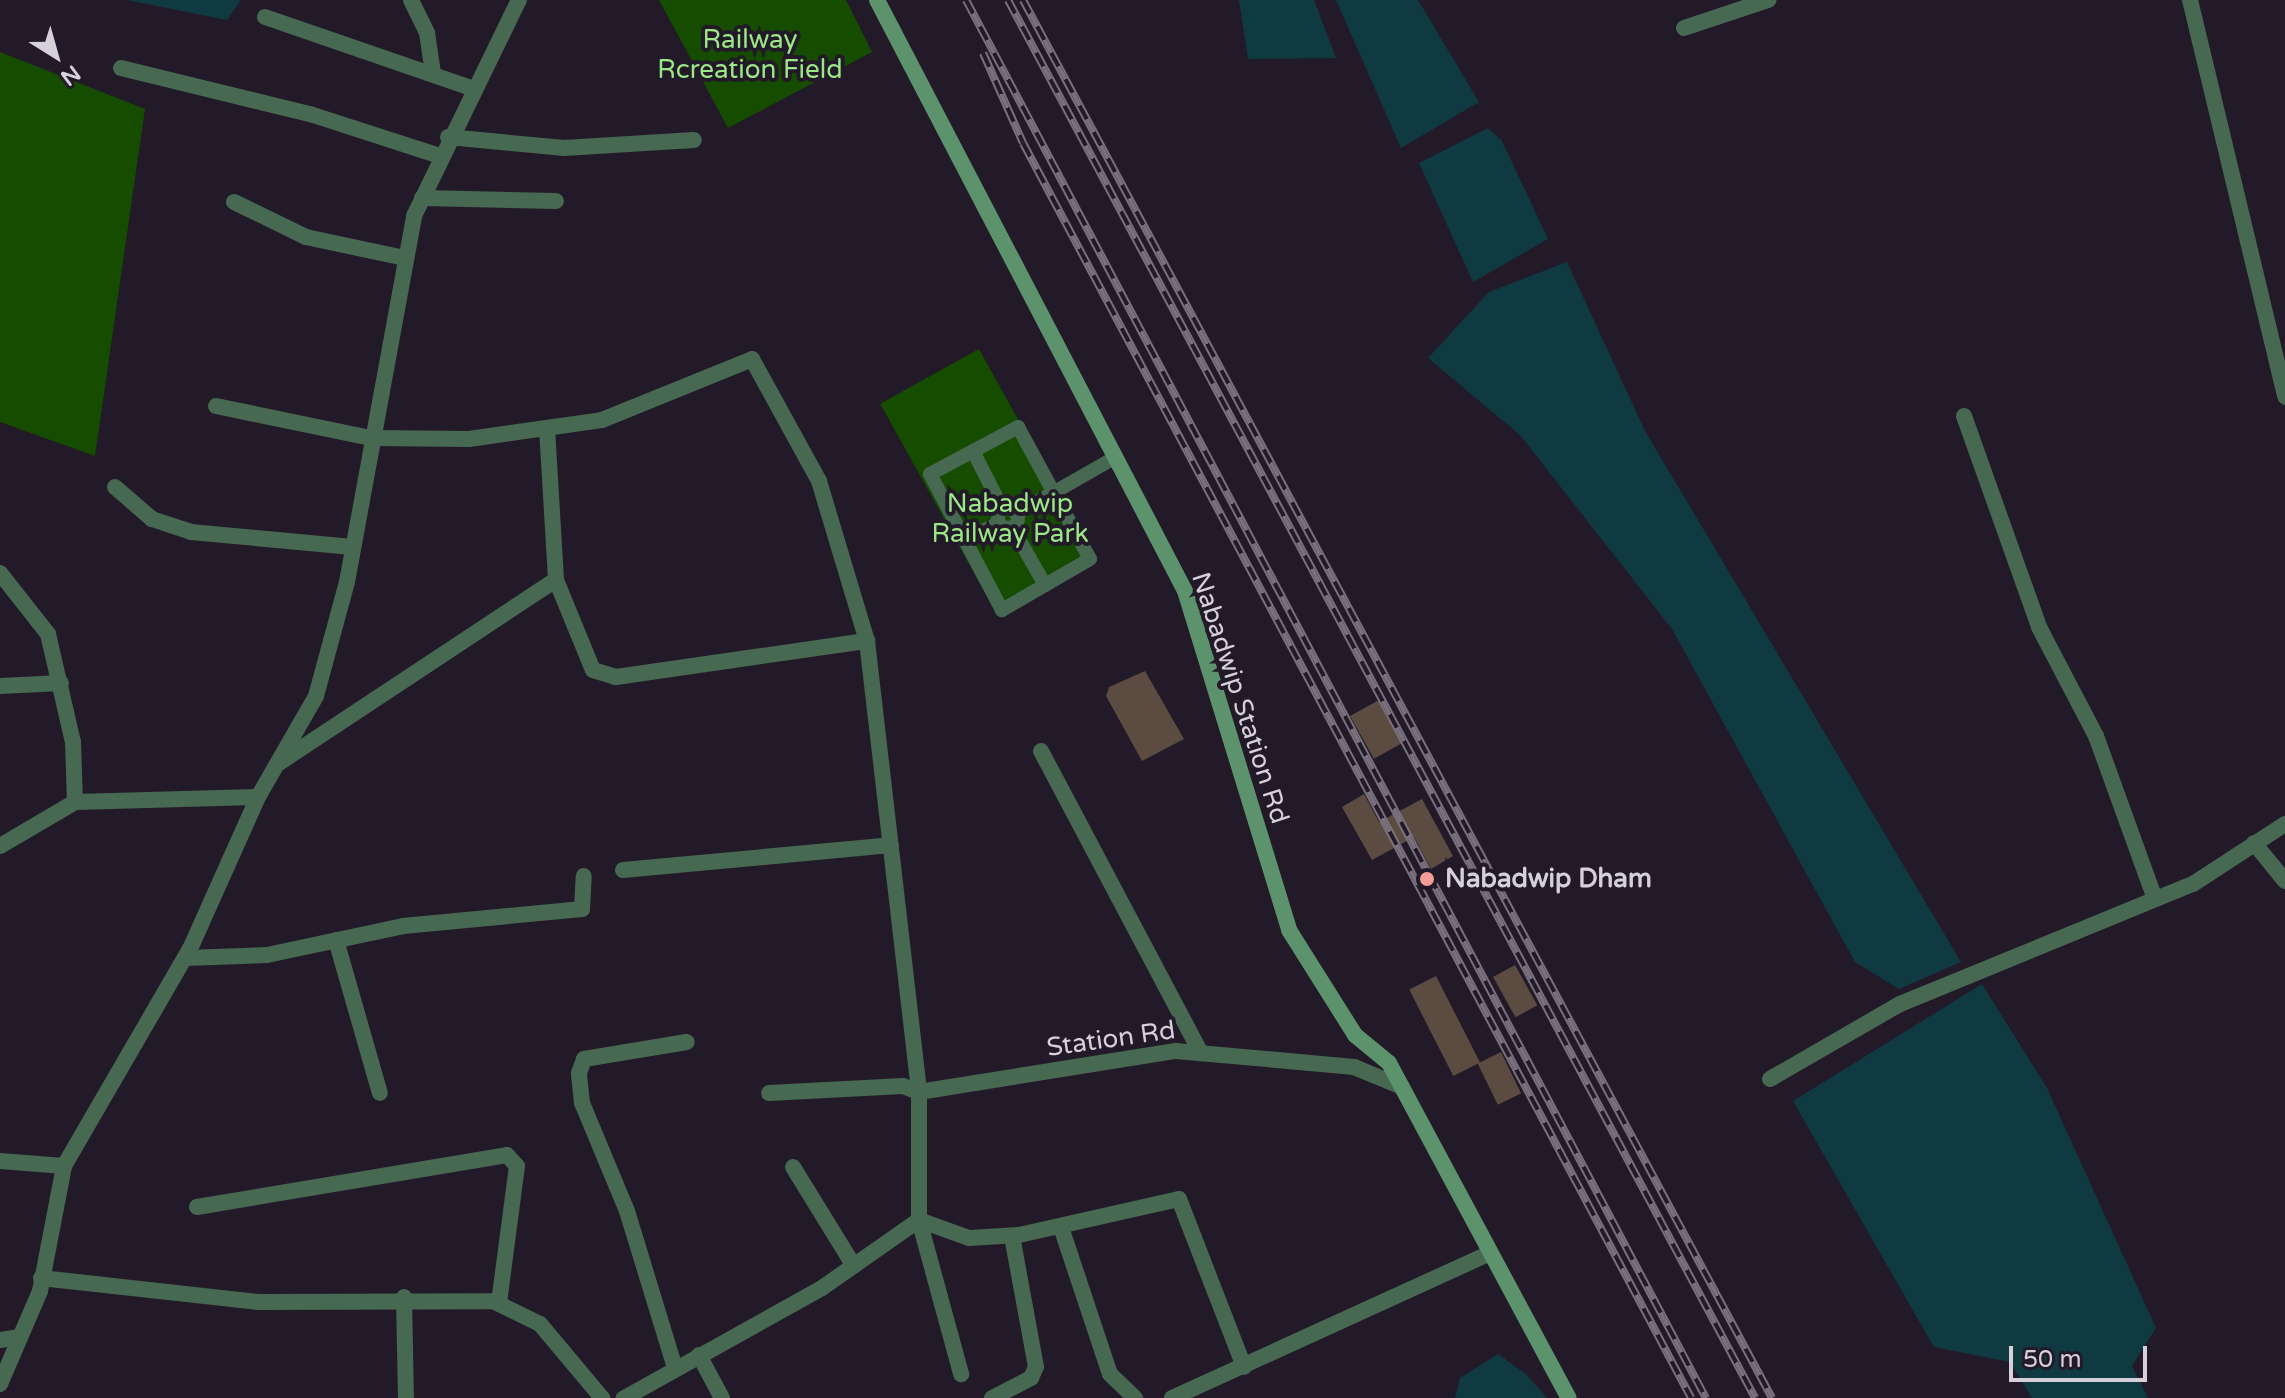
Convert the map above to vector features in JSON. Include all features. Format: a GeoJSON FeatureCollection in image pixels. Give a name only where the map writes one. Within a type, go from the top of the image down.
{"type":"FeatureCollection","features":[{"type":"Feature","properties":{"kind":"main road","name":"Nabadwip Station Rd"},"geometry":{"type":"LineString","coordinates":[[877,0],[1185,591],[1289,930],[1355,1035],[1389,1063],[1569,1398]]}},
{"type":"Feature","properties":{"kind":"street"},"geometry":{"type":"LineString","coordinates":[[411,0],[427,33],[433,73]]}},
{"type":"Feature","properties":{"kind":"street"},"geometry":{"type":"LineString","coordinates":[[0,1384],[41,1278],[64,1166],[186,958],[258,797],[320,682],[352,547],[405,258],[422,198],[471,88],[519,0]]}},
{"type":"Feature","properties":{"kind":"street"},"geometry":{"type":"LineString","coordinates":[[1684,28],[1768,0]]}},
{"type":"Feature","properties":{"kind":"street"},"geometry":{"type":"LineString","coordinates":[[2190,0],[2285,397]]}},
{"type":"Feature","properties":{"kind":"street"},"geometry":{"type":"LineString","coordinates":[[265,17],[471,88]]}},
{"type":"Feature","properties":{"kind":"street"},"geometry":{"type":"LineString","coordinates":[[121,68],[310,114],[440,156]]}},
{"type":"Feature","properties":{"kind":"street"},"geometry":{"type":"LineString","coordinates":[[448,137],[564,148],[694,140]]}},
{"type":"Feature","properties":{"kind":"street"},"geometry":{"type":"LineString","coordinates":[[422,198],[556,201]]}},
{"type":"Feature","properties":{"kind":"street"},"geometry":{"type":"LineString","coordinates":[[234,202],[306,237],[405,258]]}},
{"type":"Feature","properties":{"kind":"street"},"geometry":{"type":"LineString","coordinates":[[216,406],[371,438],[469,439],[602,420],[752,359],[819,481],[867,641],[919,1092],[919,1220],[961,1374]]}},
{"type":"Feature","properties":{"kind":"street"},"geometry":{"type":"LineString","coordinates":[[1964,416],[2039,627],[2096,736],[2155,899]]}},
{"type":"Feature","properties":{"kind":"street"},"geometry":{"type":"LineString","coordinates":[[1018,427],[1090,559],[1002,610],[930,474],[973,451],[1018,427]]}},
{"type":"Feature","properties":{"kind":"street"},"geometry":{"type":"LineString","coordinates":[[547,428],[556,580],[571,625],[603,676],[867,641]]}},
{"type":"Feature","properties":{"kind":"street"},"geometry":{"type":"LineString","coordinates":[[973,451],[1045,585]]}},
{"type":"Feature","properties":{"kind":"street"},"geometry":{"type":"LineString","coordinates":[[965,539],[1116,457]]}},
{"type":"Feature","properties":{"kind":"street"},"geometry":{"type":"LineString","coordinates":[[115,487],[152,519],[216,538],[352,547]]}},
{"type":"Feature","properties":{"kind":"street"},"geometry":{"type":"LineString","coordinates":[[0,573],[48,634],[61,683],[75,802]]}},
{"type":"Feature","properties":{"kind":"street"},"geometry":{"type":"LineString","coordinates":[[279,763],[556,580]]}},
{"type":"Feature","properties":{"kind":"street"},"geometry":{"type":"LineString","coordinates":[[0,686],[61,683]]}},
{"type":"Feature","properties":{"kind":"street"},"geometry":{"type":"LineString","coordinates":[[1041,751],[1201,1053]]}},
{"type":"Feature","properties":{"kind":"street"},"geometry":{"type":"LineString","coordinates":[[0,846],[75,802],[258,797]]}},
{"type":"Feature","properties":{"kind":"street"},"geometry":{"type":"LineString","coordinates":[[1770,1079],[1900,1004],[2155,899],[2285,824]]}},
{"type":"Feature","properties":{"kind":"street"},"geometry":{"type":"LineString","coordinates":[[2254,843],[2285,881]]}},
{"type":"Feature","properties":{"kind":"street"},"geometry":{"type":"LineString","coordinates":[[623,870],[891,845]]}},
{"type":"Feature","properties":{"kind":"street"},"geometry":{"type":"LineString","coordinates":[[186,958],[267,955],[403,926],[582,909],[584,876]]}},
{"type":"Feature","properties":{"kind":"street"},"geometry":{"type":"LineString","coordinates":[[336,940],[380,1093]]}},
{"type":"Feature","properties":{"kind":"street"},"geometry":{"type":"LineString","coordinates":[[675,1368],[627,1211],[582,1103],[579,1073],[584,1059],[687,1042]]}},
{"type":"Feature","properties":{"kind":"street","name":"Station Rd"},"geometry":{"type":"LineString","coordinates":[[769,1093],[919,1092],[1201,1053],[1354,1067],[1402,1087]]}},
{"type":"Feature","properties":{"kind":"street"},"geometry":{"type":"LineString","coordinates":[[197,1207],[507,1155],[517,1166],[499,1302]]}},
{"type":"Feature","properties":{"kind":"street"},"geometry":{"type":"LineString","coordinates":[[0,1161],[64,1166]]}},
{"type":"Feature","properties":{"kind":"street"},"geometry":{"type":"LineString","coordinates":[[793,1167],[854,1266]]}},
{"type":"Feature","properties":{"kind":"street"},"geometry":{"type":"LineString","coordinates":[[919,1220],[949,1235],[1012,1236],[1179,1199],[1244,1367]]}},
{"type":"Feature","properties":{"kind":"street"},"geometry":{"type":"LineString","coordinates":[[624,1398],[854,1266],[919,1220]]}},
{"type":"Feature","properties":{"kind":"street"},"geometry":{"type":"LineString","coordinates":[[1061,1227],[1110,1374],[1135,1398]]}},
{"type":"Feature","properties":{"kind":"street"},"geometry":{"type":"LineString","coordinates":[[992,1398],[1036,1367],[1012,1236]]}},
{"type":"Feature","properties":{"kind":"street"},"geometry":{"type":"LineString","coordinates":[[1172,1398],[1490,1253]]}},
{"type":"Feature","properties":{"kind":"street"},"geometry":{"type":"LineString","coordinates":[[41,1278],[259,1302],[404,1297],[499,1302],[540,1324],[602,1398]]}},
{"type":"Feature","properties":{"kind":"street"},"geometry":{"type":"LineString","coordinates":[[404,1297],[406,1398]]}},
{"type":"Feature","properties":{"kind":"street"},"geometry":{"type":"LineString","coordinates":[[0,1340],[20,1337]]}},
{"type":"Feature","properties":{"kind":"street"},"geometry":{"type":"LineString","coordinates":[[699,1355],[722,1398]]}},
{"type":"Feature","properties":{"kind":"green space","name":"Railway Rcreation Field"},"geometry":{"type":"Polygon","coordinates":[[[659,0],[846,0],[872,52],[728,128],[659,0]]]}},
{"type":"Feature","properties":{"kind":"green space"},"geometry":{"type":"Polygon","coordinates":[[[0,52],[145,109],[95,456],[0,422],[0,52]]]}},
{"type":"Feature","properties":{"kind":"green space","name":"Nabadwip Railway Park"},"geometry":{"type":"Polygon","coordinates":[[[979,349],[1096,561],[997,615],[880,404],[979,349]]]}},
{"type":"Feature","properties":{"kind":"shaded area"},"geometry":{"type":"Polygon","coordinates":[[[127,0],[241,0],[227,20],[127,0]]]}},
{"type":"Feature","properties":{"kind":"shaded area"},"geometry":{"type":"Polygon","coordinates":[[[1239,0],[1314,0],[1336,58],[1248,59],[1239,0]]]}},
{"type":"Feature","properties":{"kind":"shaded area"},"geometry":{"type":"Polygon","coordinates":[[[1336,0],[1418,0],[1479,102],[1401,148],[1336,0]]]}},
{"type":"Feature","properties":{"kind":"shaded area"},"geometry":{"type":"Polygon","coordinates":[[[1488,128],[1502,141],[1548,239],[1473,282],[1419,163],[1488,128]]]}},
{"type":"Feature","properties":{"kind":"shaded area"},"geometry":{"type":"Polygon","coordinates":[[[1567,262],[1645,431],[1961,962],[1899,989],[1855,962],[1672,629],[1520,435],[1428,358],[1489,292],[1567,262]]]}},
{"type":"Feature","properties":{"kind":"shaded area"},"geometry":{"type":"Polygon","coordinates":[[[1982,984],[2047,1088],[2156,1328],[2132,1366],[2148,1398],[2032,1398],[2010,1362],[1934,1347],[1793,1101],[1982,984]]]}},
{"type":"Feature","properties":{"kind":"shaded area"},"geometry":{"type":"Polygon","coordinates":[[[1498,1354],[1526,1374],[1547,1398],[1455,1398],[1460,1378],[1498,1354]]]}},
{"type":"Feature","properties":{"kind":"building"},"geometry":{"type":"Polygon","coordinates":[[[1145,671],[1184,739],[1142,761],[1106,696],[1109,687],[1145,671]]]}},
{"type":"Feature","properties":{"kind":"building"},"geometry":{"type":"Polygon","coordinates":[[[1379,700],[1403,743],[1374,759],[1350,716],[1379,700]]]}},
{"type":"Feature","properties":{"kind":"building"},"geometry":{"type":"Polygon","coordinates":[[[1364,794],[1379,822],[1422,799],[1453,856],[1431,869],[1414,837],[1372,860],[1342,807],[1364,794]]]}},
{"type":"Feature","properties":{"kind":"building"},"geometry":{"type":"Polygon","coordinates":[[[1515,965],[1537,1005],[1515,1017],[1493,977],[1515,965]]]}},
{"type":"Feature","properties":{"kind":"building"},"geometry":{"type":"Polygon","coordinates":[[[1436,976],[1480,1062],[1453,1076],[1409,990],[1436,976]]]}},
{"type":"Feature","properties":{"kind":"building"},"geometry":{"type":"Polygon","coordinates":[[[1501,1052],[1521,1093],[1498,1105],[1478,1063],[1501,1052]]]}},
{"type":"Feature","properties":{"kind":"railway"},"geometry":{"type":"LineString","coordinates":[[966,0],[1706,1398]]}},
{"type":"Feature","properties":{"kind":"railway"},"geometry":{"type":"LineString","coordinates":[[1008,0],[1755,1398]]}},
{"type":"Feature","properties":{"kind":"railway"},"geometry":{"type":"LineString","coordinates":[[1023,0],[1772,1398]]}},
{"type":"Feature","properties":{"kind":"railway"},"geometry":{"type":"LineString","coordinates":[[983,53],[1023,143],[1691,1398]]}},
{"type":"Feature","properties":{"kind":"place","name":"Nabadwip Dham"},"geometry":{"type":"Point","coordinates":[1427,879]}}]}
